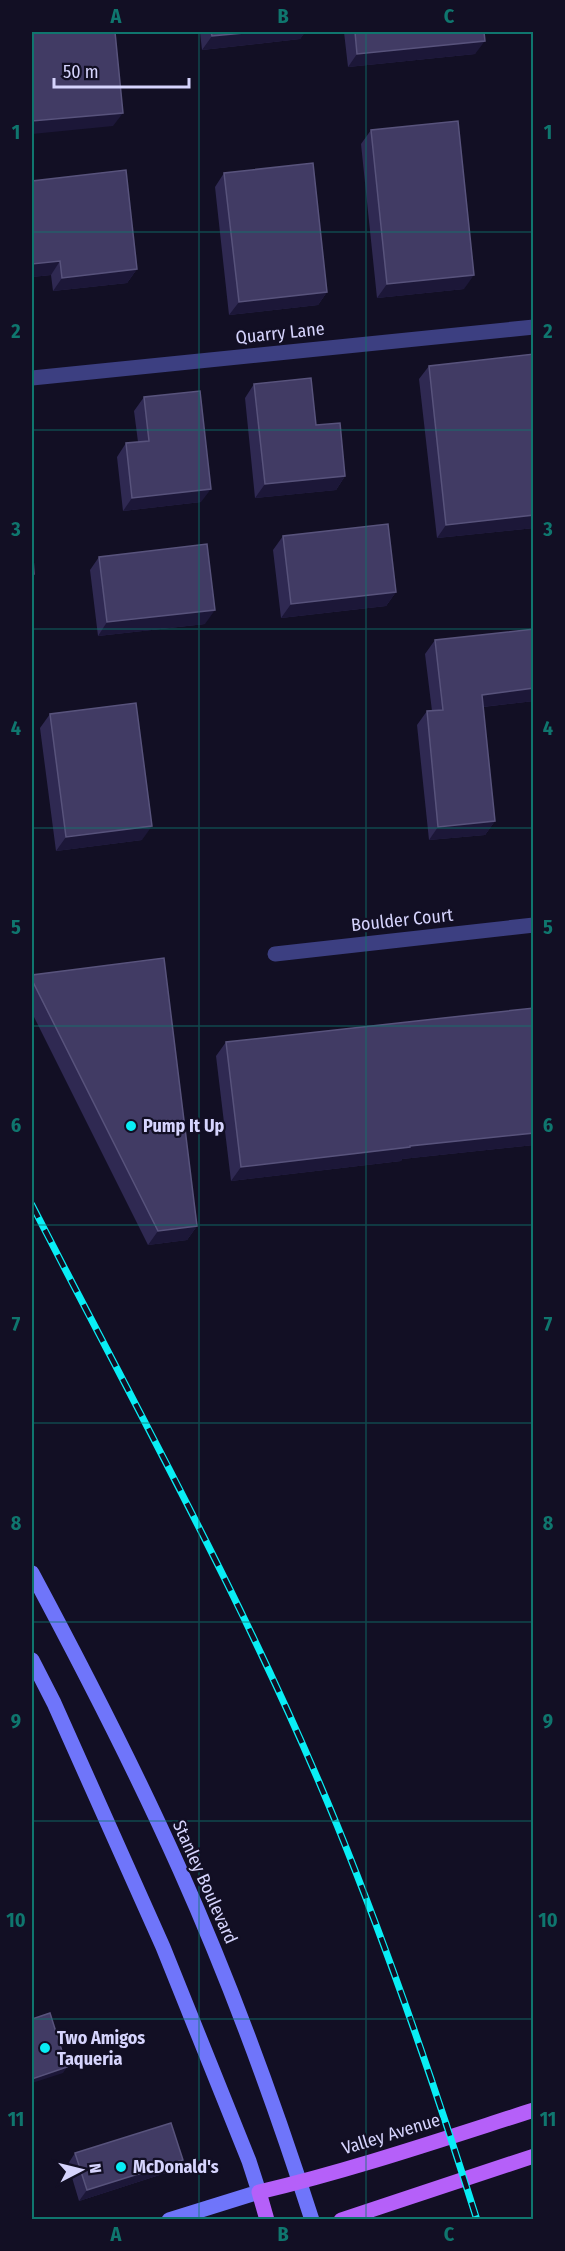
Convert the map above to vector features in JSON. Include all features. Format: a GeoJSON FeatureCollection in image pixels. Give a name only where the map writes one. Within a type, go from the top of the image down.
{"type":"FeatureCollection","features":[{"type":"Feature","properties":{"kind":"main road","name":"Stanley Boulevard"},"geometry":{"type":"LineString","coordinates":[[32,1573],[92,1685],[180,1869],[224,1976],[289,2147],[312,2220]]}},
{"type":"Feature","properties":{"kind":"main road"},"geometry":{"type":"LineString","coordinates":[[32,1660],[54,1703],[163,1947],[249,2161],[267,2220]]}},
{"type":"Feature","properties":{"kind":"main road","name":"Valley Avenue"},"geometry":{"type":"LineString","coordinates":[[259,2192],[300,2182],[534,2110]]}},
{"type":"Feature","properties":{"kind":"main road"},"geometry":{"type":"LineString","coordinates":[[341,2220],[534,2156]]}},
{"type":"Feature","properties":{"kind":"main road"},"geometry":{"type":"LineString","coordinates":[[169,2220],[259,2192]]}},
{"type":"Feature","properties":{"kind":"street","name":"Quarry Lane"},"geometry":{"type":"LineString","coordinates":[[32,378],[534,327]]}},
{"type":"Feature","properties":{"kind":"street","name":"Boulder Court"},"geometry":{"type":"LineString","coordinates":[[275,954],[534,926]]}},
{"type":"Feature","properties":{"kind":"building"},"geometry":{"type":"Polygon","coordinates":[[[32,32],[115,32],[123,113],[32,121],[32,32]]]}},
{"type":"Feature","properties":{"kind":"building"},"geometry":{"type":"Polygon","coordinates":[[[211,32],[255,32],[212,36],[211,32]]]}},
{"type":"Feature","properties":{"kind":"building"},"geometry":{"type":"Polygon","coordinates":[[[355,32],[484,32],[485,41],[357,54],[355,32]]]}},
{"type":"Feature","properties":{"kind":"building"},"geometry":{"type":"Polygon","coordinates":[[[458,121],[474,275],[387,284],[371,130],[458,121]]]}},
{"type":"Feature","properties":{"kind":"building"},"geometry":{"type":"Polygon","coordinates":[[[313,163],[327,292],[239,302],[224,173],[313,163]]]}},
{"type":"Feature","properties":{"kind":"building"},"geometry":{"type":"Polygon","coordinates":[[[126,170],[137,269],[62,278],[60,261],[32,264],[32,181],[126,170]]]}},
{"type":"Feature","properties":{"kind":"building"},"geometry":{"type":"Polygon","coordinates":[[[534,354],[534,515],[446,525],[429,366],[534,354]]]}},
{"type":"Feature","properties":{"kind":"building"},"geometry":{"type":"Polygon","coordinates":[[[311,378],[316,425],[340,423],[345,476],[265,484],[254,384],[311,378]]]}},
{"type":"Feature","properties":{"kind":"building"},"geometry":{"type":"Polygon","coordinates":[[[200,391],[211,489],[132,498],[126,443],[149,441],[144,397],[200,391]]]}},
{"type":"Feature","properties":{"kind":"building"},"geometry":{"type":"Polygon","coordinates":[[[388,524],[396,592],[291,604],[283,536],[388,524]]]}},
{"type":"Feature","properties":{"kind":"building"},"geometry":{"type":"Polygon","coordinates":[[[32,542],[34,574],[32,574],[32,542]]]}},
{"type":"Feature","properties":{"kind":"building"},"geometry":{"type":"Polygon","coordinates":[[[207,544],[215,610],[107,622],[99,557],[207,544]]]}},
{"type":"Feature","properties":{"kind":"building"},"geometry":{"type":"Polygon","coordinates":[[[534,629],[534,688],[482,695],[495,821],[438,827],[427,711],[443,710],[435,640],[534,629]]]}},
{"type":"Feature","properties":{"kind":"building"},"geometry":{"type":"Polygon","coordinates":[[[136,703],[152,826],[66,837],[50,714],[136,703]]]}},
{"type":"Feature","properties":{"kind":"building","name":"Pump It Up"},"geometry":{"type":"Polygon","coordinates":[[[164,958],[197,1226],[158,1231],[32,980],[32,975],[164,958]]]}},
{"type":"Feature","properties":{"kind":"building"},"geometry":{"type":"Polygon","coordinates":[[[534,1008],[534,1133],[241,1167],[226,1042],[534,1008]]]}},
{"type":"Feature","properties":{"kind":"building","name":"Two Amigos Taqueria"},"geometry":{"type":"Polygon","coordinates":[[[50,2013],[67,2067],[32,2079],[32,2019],[50,2013]]]}},
{"type":"Feature","properties":{"kind":"building","name":"McDonald's"},"geometry":{"type":"Polygon","coordinates":[[[171,2123],[183,2160],[87,2190],[75,2153],[171,2123]]]}},
{"type":"Feature","properties":{"kind":"railway"},"geometry":{"type":"LineString","coordinates":[[32,1205],[230,1589],[303,1746],[357,1874],[394,1972],[477,2220]]}},
{"type":"Feature","properties":{"kind":"place","name":"Pump It Up"},"geometry":{"type":"Point","coordinates":[131,1126]}},
{"type":"Feature","properties":{"kind":"place","name":"Two Amigos Taqueria"},"geometry":{"type":"Point","coordinates":[45,2048]}},
{"type":"Feature","properties":{"kind":"place","name":"McDonald's"},"geometry":{"type":"Point","coordinates":[121,2167]}}]}
